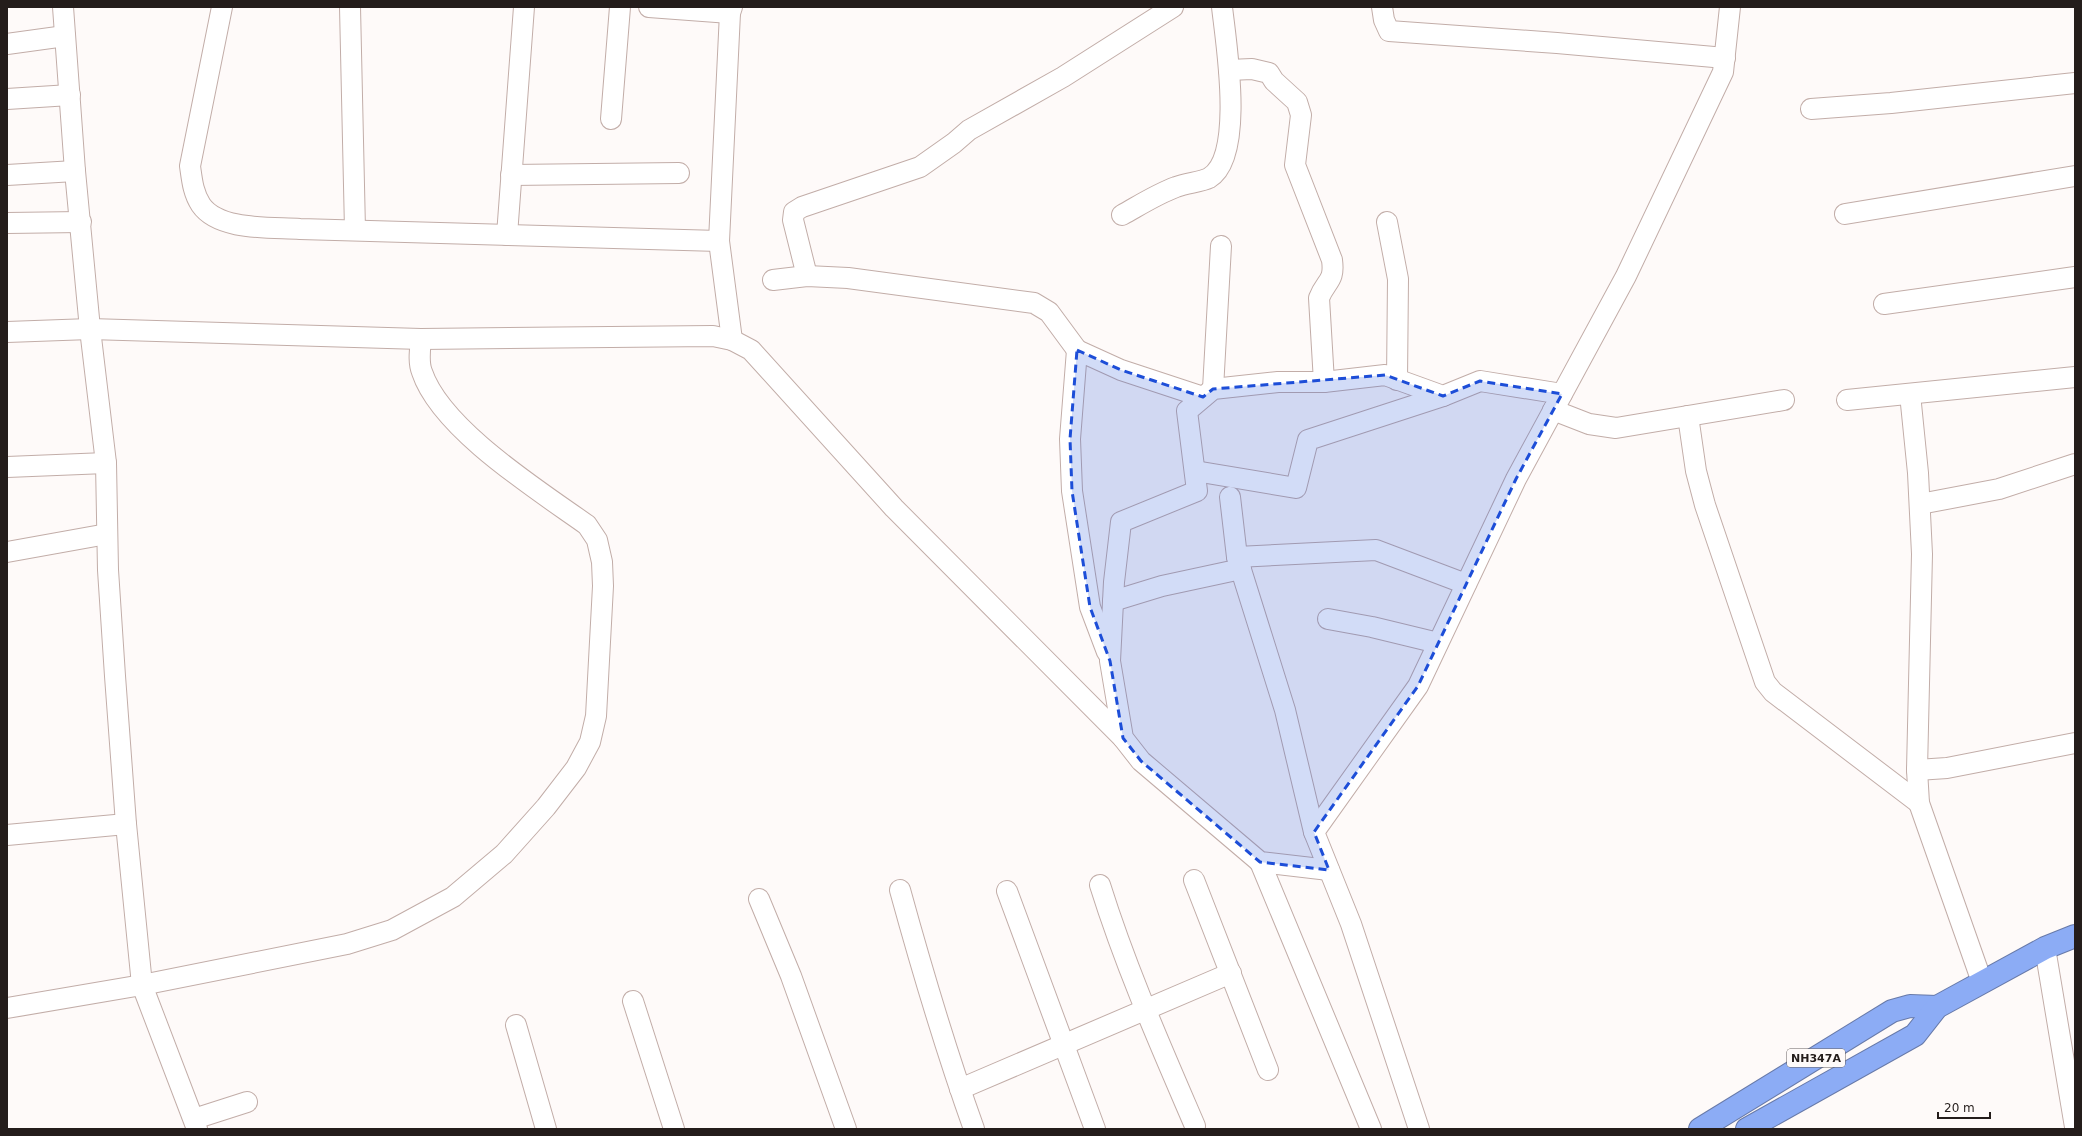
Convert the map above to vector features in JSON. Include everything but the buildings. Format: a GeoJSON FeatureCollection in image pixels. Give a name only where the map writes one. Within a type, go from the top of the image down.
{"type":"FeatureCollection","features":[{"type":"Feature","properties":{"kind":"highway","name":"NH347A"},"geometry":{"type":"LineString","coordinates":[[1748,1129],[1915,1035],[1937,1007],[2045,948],[2075,936]]}},
{"type":"Feature","properties":{"kind":"highway","name":"NH347A"},"geometry":{"type":"LineString","coordinates":[[1700,1129],[1892,1011],[1910,1006],[1937,1007]]}},
{"type":"Feature","properties":{"kind":"street"},"geometry":{"type":"LineString","coordinates":[[63,7],[75,172],[81,222],[90,330],[106,463],[107,534],[126,824],[142,985],[195,1124],[247,1102]]}},
{"type":"Feature","properties":{"kind":"street"},"geometry":{"type":"LineString","coordinates":[[222,7],[190,166],[194,190],[201,205],[210,215],[232,224],[355,230],[719,241]]}},
{"type":"Feature","properties":{"kind":"street"},"geometry":{"type":"LineString","coordinates":[[350,7],[355,230]]}},
{"type":"Feature","properties":{"kind":"street"},"geometry":{"type":"LineString","coordinates":[[507,235],[524,7]]}},
{"type":"Feature","properties":{"kind":"street"},"geometry":{"type":"LineString","coordinates":[[611,119],[620,7]]}},
{"type":"Feature","properties":{"kind":"street"},"geometry":{"type":"LineString","coordinates":[[649,7],[731,10],[719,241],[732,340]]}},
{"type":"Feature","properties":{"kind":"street"},"geometry":{"type":"LineString","coordinates":[[807,276],[793,220],[794,212],[802,207],[920,167],[954,143],[968,130],[1062,77],[1173,7]]}},
{"type":"Feature","properties":{"kind":"street"},"geometry":{"type":"LineString","coordinates":[[1122,215],[1164,191],[1188,182],[1208,178],[1220,168],[1229,128],[1232,100],[1222,7]]}},
{"type":"Feature","properties":{"kind":"street"},"geometry":{"type":"LineString","coordinates":[[1382,7],[1384,20],[1389,31],[1557,42],[1725,58]]}},
{"type":"Feature","properties":{"kind":"street"},"geometry":{"type":"LineString","coordinates":[[1314,832],[1418,686],[1516,479],[1626,276],[1723,72],[1730,7]]}},
{"type":"Feature","properties":{"kind":"street"},"geometry":{"type":"LineString","coordinates":[[7,44],[65,36]]}},
{"type":"Feature","properties":{"kind":"street"},"geometry":{"type":"LineString","coordinates":[[1229,70],[1252,69],[1269,73],[1274,81],[1297,102],[1301,115],[1295,165],[1332,260],[1334,270],[1333,278],[1322,289],[1319,298],[1324,382]]}},
{"type":"Feature","properties":{"kind":"street"},"geometry":{"type":"LineString","coordinates":[[1811,109],[1891,103],[2075,83]]}},
{"type":"Feature","properties":{"kind":"street"},"geometry":{"type":"LineString","coordinates":[[7,99],[70,95]]}},
{"type":"Feature","properties":{"kind":"street"},"geometry":{"type":"LineString","coordinates":[[7,175],[75,172]]}},
{"type":"Feature","properties":{"kind":"street"},"geometry":{"type":"LineString","coordinates":[[511,175],[679,173]]}},
{"type":"Feature","properties":{"kind":"street"},"geometry":{"type":"LineString","coordinates":[[1845,214],[2075,176]]}},
{"type":"Feature","properties":{"kind":"street"},"geometry":{"type":"LineString","coordinates":[[7,223],[81,222]]}},
{"type":"Feature","properties":{"kind":"street"},"geometry":{"type":"LineString","coordinates":[[1387,222],[1398,279],[1397,380]]}},
{"type":"Feature","properties":{"kind":"street"},"geometry":{"type":"LineString","coordinates":[[1110,661],[1113,601],[1121,522],[1197,491],[1187,411],[1208,393],[1221,246]]}},
{"type":"Feature","properties":{"kind":"street"},"geometry":{"type":"LineString","coordinates":[[773,280],[807,276],[892,283],[1034,303],[1049,312],[1077,350],[1120,370],[1208,393],[1278,382],[1324,382],[1385,375],[1443,396]]}},
{"type":"Feature","properties":{"kind":"street"},"geometry":{"type":"LineString","coordinates":[[1884,304],[2075,277]]}},
{"type":"Feature","properties":{"kind":"street"},"geometry":{"type":"LineString","coordinates":[[7,332],[90,330],[421,339],[713,336],[732,340],[751,350],[894,508],[1123,738],[1141,761],[1260,862],[1371,1129]]}},
{"type":"Feature","properties":{"kind":"street"},"geometry":{"type":"LineString","coordinates":[[7,1008],[142,985],[268,958],[347,944],[392,930],[453,897],[504,854],[546,807],[576,768],[590,742],[596,716],[601,649],[603,586],[602,562],[598,540],[586,525],[482,448],[443,408],[422,372],[420,362],[421,339]]}},
{"type":"Feature","properties":{"kind":"street"},"geometry":{"type":"LineString","coordinates":[[1077,350],[1070,439],[1072,491],[1090,607],[1110,661],[1123,738]]}},
{"type":"Feature","properties":{"kind":"street"},"geometry":{"type":"LineString","coordinates":[[1847,400],[2075,377]]}},
{"type":"Feature","properties":{"kind":"street"},"geometry":{"type":"LineString","coordinates":[[1194,471],[1296,488],[1308,440],[1443,396],[1480,381],[1558,402],[1589,424],[1616,428],[1784,400]]}},
{"type":"Feature","properties":{"kind":"street"},"geometry":{"type":"LineString","coordinates":[[1910,394],[1920,504],[1922,554],[1917,770],[1919,803],[1982,982]]}},
{"type":"Feature","properties":{"kind":"street"},"geometry":{"type":"LineString","coordinates":[[1688,416],[1696,471],[1704,505],[1765,682],[1773,692],[1919,803]]}},
{"type":"Feature","properties":{"kind":"street"},"geometry":{"type":"LineString","coordinates":[[7,467],[106,463]]}},
{"type":"Feature","properties":{"kind":"street"},"geometry":{"type":"LineString","coordinates":[[1920,504],[1999,489],[2075,464]]}},
{"type":"Feature","properties":{"kind":"street"},"geometry":{"type":"LineString","coordinates":[[1230,497],[1239,563],[1285,710],[1314,832],[1351,924],[1419,1129]]}},
{"type":"Feature","properties":{"kind":"street"},"geometry":{"type":"LineString","coordinates":[[7,552],[107,534]]}},
{"type":"Feature","properties":{"kind":"street"},"geometry":{"type":"LineString","coordinates":[[1113,601],[1239,563],[1376,550],[1466,584]]}},
{"type":"Feature","properties":{"kind":"street"},"geometry":{"type":"LineString","coordinates":[[1328,619],[1438,642]]}},
{"type":"Feature","properties":{"kind":"street"},"geometry":{"type":"LineString","coordinates":[[1917,770],[1947,768],[2075,743]]}},
{"type":"Feature","properties":{"kind":"street"},"geometry":{"type":"LineString","coordinates":[[7,835],[126,824]]}},
{"type":"Feature","properties":{"kind":"street"},"geometry":{"type":"LineString","coordinates":[[1260,862],[1329,870]]}},
{"type":"Feature","properties":{"kind":"street"},"geometry":{"type":"LineString","coordinates":[[1194,880],[1268,1070]]}},
{"type":"Feature","properties":{"kind":"street"},"geometry":{"type":"LineString","coordinates":[[1100,885],[1110,917],[1145,1009],[1195,1126]]}},
{"type":"Feature","properties":{"kind":"street"},"geometry":{"type":"LineString","coordinates":[[900,890],[917,952],[974,1129]]}},
{"type":"Feature","properties":{"kind":"street"},"geometry":{"type":"LineString","coordinates":[[1007,892],[1095,1129]]}},
{"type":"Feature","properties":{"kind":"street"},"geometry":{"type":"LineString","coordinates":[[759,899],[791,976],[846,1129]]}},
{"type":"Feature","properties":{"kind":"street"},"geometry":{"type":"LineString","coordinates":[[2045,948],[2075,1127]]}},
{"type":"Feature","properties":{"kind":"street"},"geometry":{"type":"LineString","coordinates":[[960,1089],[1230,973]]}},
{"type":"Feature","properties":{"kind":"street"},"geometry":{"type":"LineString","coordinates":[[634,1001],[674,1129]]}},
{"type":"Feature","properties":{"kind":"street"},"geometry":{"type":"LineString","coordinates":[[516,1025],[546,1129]]}},
{"type":"Feature","properties":{"kind":"highlighted area"},"geometry":{"type":"Polygon","coordinates":[[[1077,350],[1121,370],[1203,397],[1213,389],[1385,375],[1443,396],[1480,381],[1562,394],[1516,479],[1418,686],[1314,832],[1329,870],[1260,862],[1141,761],[1123,738],[1110,661],[1090,607],[1072,491],[1070,439],[1077,350]]]}}]}
